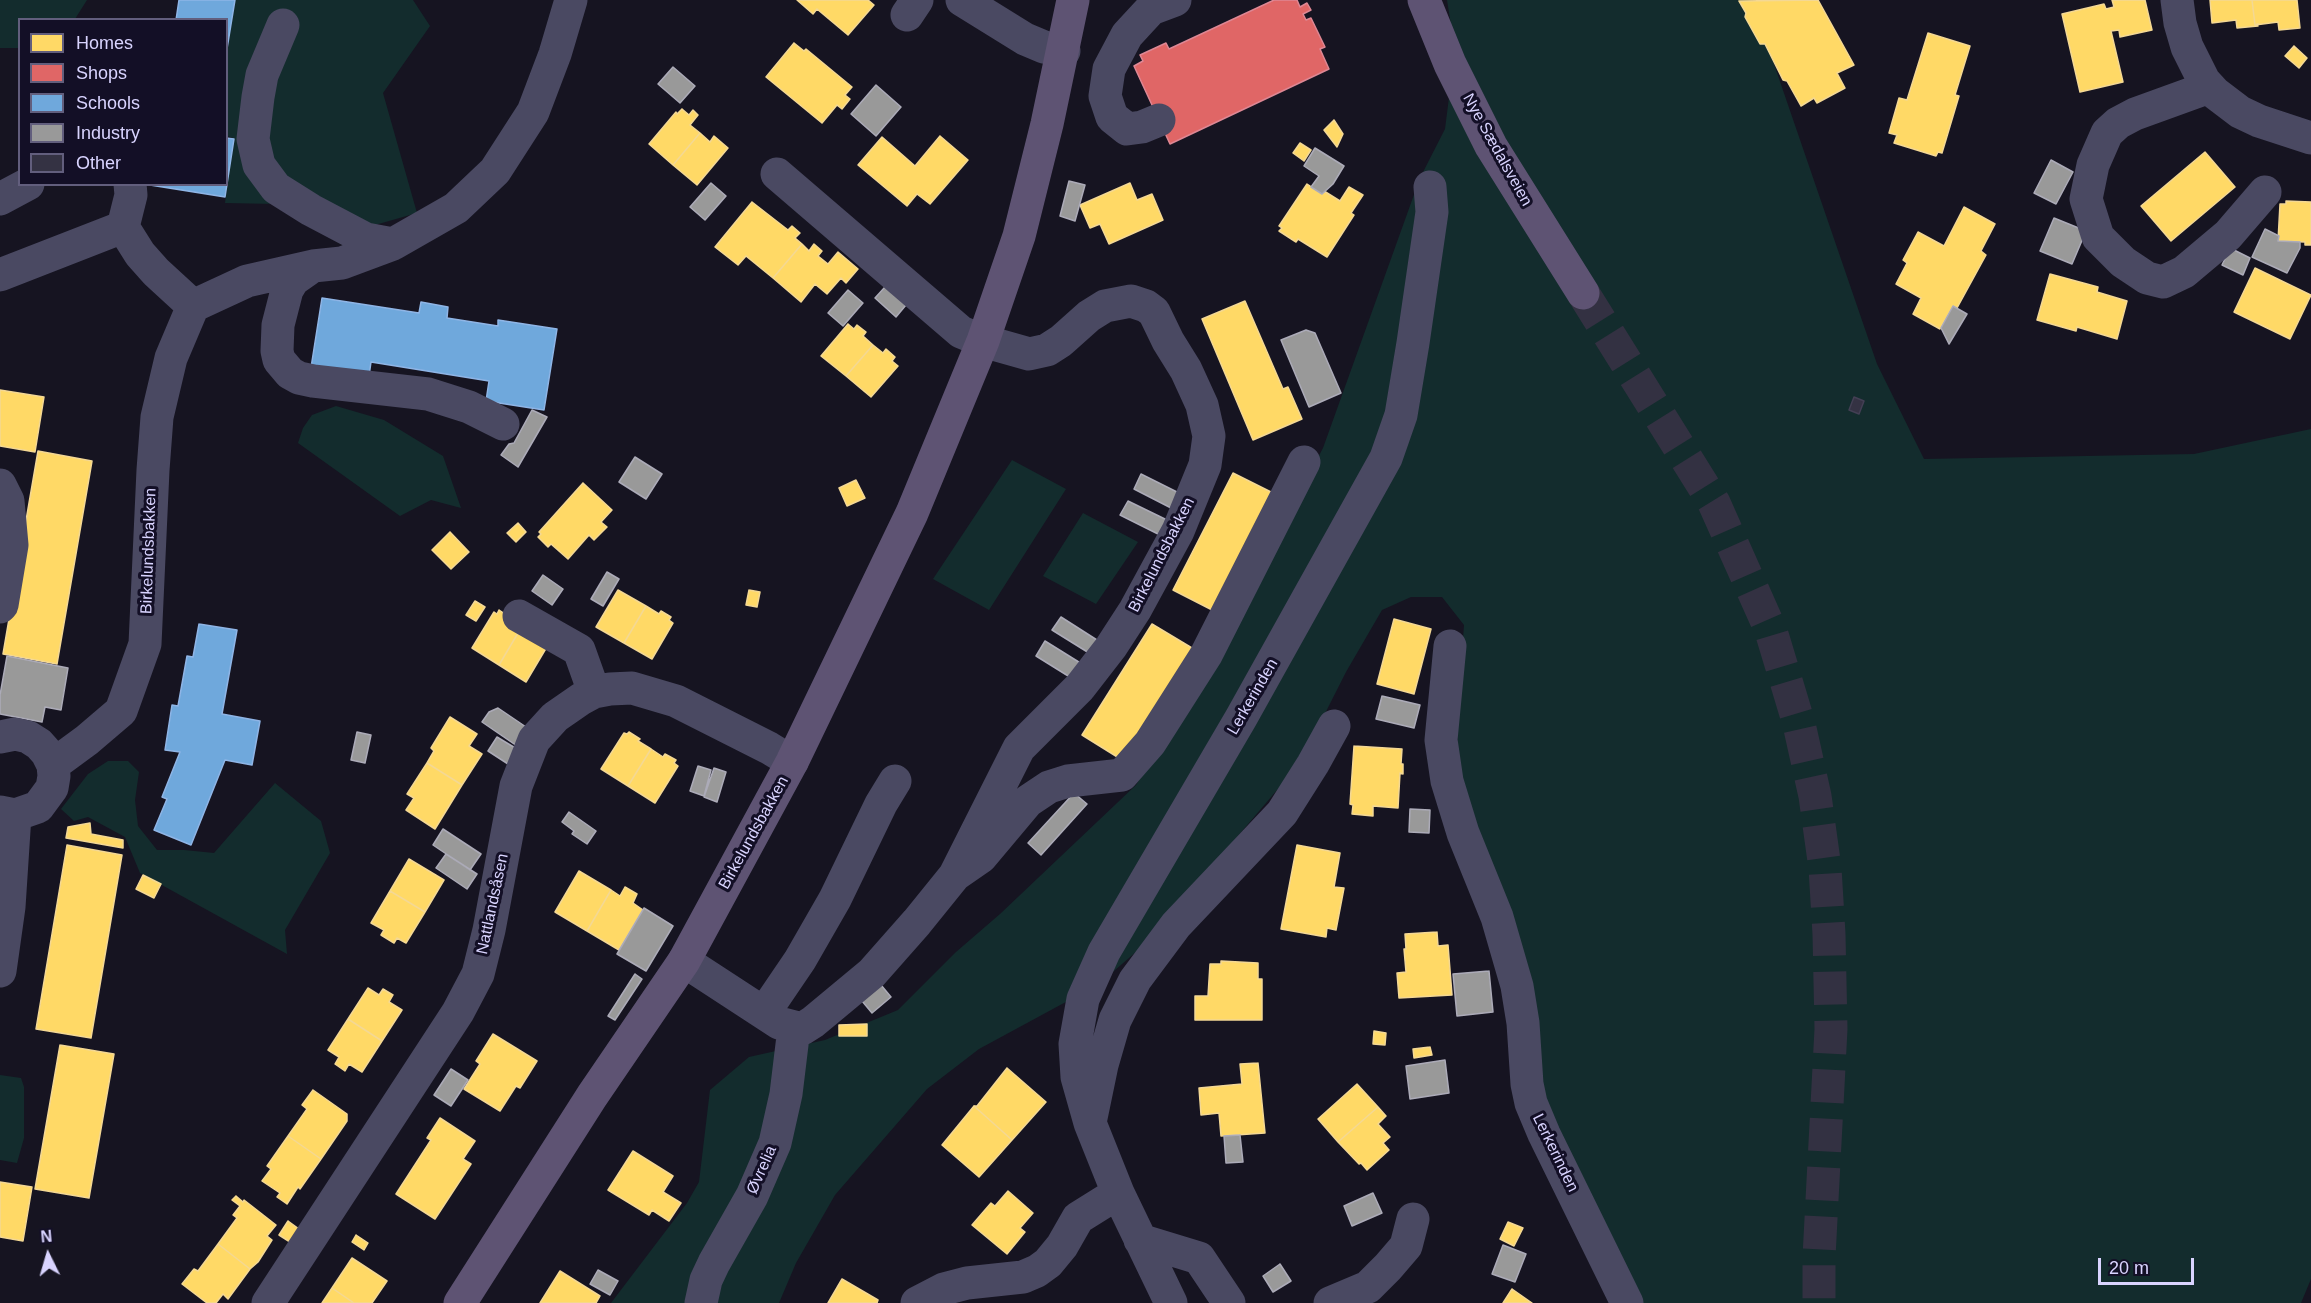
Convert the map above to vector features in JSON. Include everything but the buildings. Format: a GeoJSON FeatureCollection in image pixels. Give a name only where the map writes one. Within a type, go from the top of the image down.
{"type":"FeatureCollection","features":[{"type":"Feature","properties":{"kind":"main road","name":"Birkelundsbakken"},"geometry":{"type":"LineString","coordinates":[[460,1303],[592,1096],[684,961],[792,762],[912,513],[983,341],[1019,236],[1064,51],[1073,0]]}},
{"type":"Feature","properties":{"kind":"main road","name":"Nye Sædalsveien"},"geometry":{"type":"LineString","coordinates":[[1424,0],[1450,64],[1491,146],[1583,293]]}},
{"type":"Feature","properties":{"kind":"street"},"geometry":{"type":"LineString","coordinates":[[130,186],[131,195],[123,227],[140,254],[193,306],[247,281],[342,262],[393,244],[456,208],[495,171],[533,112],[555,54],[571,0]]}},
{"type":"Feature","properties":{"kind":"street"},"geometry":{"type":"LineString","coordinates":[[1159,120],[1142,127],[1127,129],[1112,117],[1105,96],[1109,69],[1127,35],[1151,9],[1175,0]]}},
{"type":"Feature","properties":{"kind":"street"},"geometry":{"type":"LineString","coordinates":[[2177,0],[2187,47],[2204,81],[2225,102],[2240,112],[2281,130],[2311,138]]}},
{"type":"Feature","properties":{"kind":"street"},"geometry":{"type":"LineString","coordinates":[[982,5],[1025,39],[1064,51]]}},
{"type":"Feature","properties":{"kind":"street"},"geometry":{"type":"LineString","coordinates":[[283,25],[262,75],[258,97],[254,139],[260,165],[276,188],[311,210],[366,238],[393,244]]}},
{"type":"Feature","properties":{"kind":"street"},"geometry":{"type":"LineString","coordinates":[[2204,81],[2204,89],[2135,114],[2118,123],[2107,133],[2093,165],[2086,199],[2098,237],[2123,262],[2147,278],[2163,282],[2184,272],[2228,235],[2265,192]]}},
{"type":"Feature","properties":{"kind":"street","name":"Birkelundsbakken"},"geometry":{"type":"LineString","coordinates":[[777,174],[961,332],[983,341],[1029,354],[1047,350],[1105,306],[1131,301],[1146,306],[1154,312],[1186,370],[1202,405],[1209,436],[1205,465],[1178,531],[1135,610],[1111,647],[1080,687],[1019,748],[955,875],[872,973],[813,1022],[802,1029],[794,1028]]}},
{"type":"Feature","properties":{"kind":"street"},"geometry":{"type":"LineString","coordinates":[[0,199],[24,186]]}},
{"type":"Feature","properties":{"kind":"street","name":"Lerkerinden"},"geometry":{"type":"LineString","coordinates":[[1171,1303],[1118,1193],[1090,1123],[1076,1066],[1075,1044],[1083,999],[1104,952],[1241,718],[1386,458],[1401,415],[1430,222],[1430,187]]}},
{"type":"Feature","properties":{"kind":"street"},"geometry":{"type":"LineString","coordinates":[[0,275],[123,227]]}},
{"type":"Feature","properties":{"kind":"street"},"geometry":{"type":"LineString","coordinates":[[313,266],[293,280],[287,290],[278,326],[279,360],[290,373],[313,381],[438,397],[469,407],[503,424]]}},
{"type":"Feature","properties":{"kind":"street","name":"Birkelundsbakken"},"geometry":{"type":"LineString","coordinates":[[53,765],[121,711],[145,644],[157,417],[171,358],[193,306]]}},
{"type":"Feature","properties":{"kind":"street","name":"Birkelundsbakken"},"geometry":{"type":"LineString","coordinates":[[955,875],[981,856],[1028,801],[1049,787],[1068,781],[1122,775],[1135,762],[1150,743],[1206,655],[1304,462]]}},
{"type":"Feature","properties":{"kind":"street"},"geometry":{"type":"LineString","coordinates":[[0,486],[8,501],[12,545],[0,607]]}},
{"type":"Feature","properties":{"kind":"street"},"geometry":{"type":"LineString","coordinates":[[519,616],[579,650],[594,692]]}},
{"type":"Feature","properties":{"kind":"street","name":"Lerkerinden"},"geometry":{"type":"LineString","coordinates":[[1450,646],[1442,740],[1447,781],[1465,838],[1499,923],[1517,986],[1531,1103],[1627,1303]]}},
{"type":"Feature","properties":{"kind":"street","name":"Nattlandsåsen"},"geometry":{"type":"LineString","coordinates":[[268,1303],[458,1012],[478,974],[489,930],[516,786],[534,740],[555,717],[594,692],[632,688],[676,701],[792,762]]}},
{"type":"Feature","properties":{"kind":"street"},"geometry":{"type":"LineString","coordinates":[[1090,1123],[1102,1065],[1115,1020],[1135,980],[1176,925],[1282,813],[1334,726]]}},
{"type":"Feature","properties":{"kind":"street"},"geometry":{"type":"LineString","coordinates":[[0,737],[15,734],[28,737],[43,748],[53,765],[54,777],[52,789],[38,807],[8,814],[9,907],[0,970]]}},
{"type":"Feature","properties":{"kind":"street"},"geometry":{"type":"LineString","coordinates":[[764,1012],[800,960],[835,899],[881,804],[895,781]]}},
{"type":"Feature","properties":{"kind":"street"},"geometry":{"type":"LineString","coordinates":[[684,961],[779,1023],[794,1028]]}},
{"type":"Feature","properties":{"kind":"street","name":"Øvrelia"},"geometry":{"type":"LineString","coordinates":[[701,1303],[706,1280],[752,1196],[775,1143],[786,1094],[794,1028]]}},
{"type":"Feature","properties":{"kind":"street"},"geometry":{"type":"LineString","coordinates":[[917,1303],[944,1289],[967,1283],[1023,1277],[1037,1271],[1055,1254],[1078,1218],[1118,1193]]}},
{"type":"Feature","properties":{"kind":"street"},"geometry":{"type":"LineString","coordinates":[[1330,1303],[1368,1287],[1388,1267],[1406,1246],[1413,1219]]}},
{"type":"Feature","properties":{"kind":"street"},"geometry":{"type":"LineString","coordinates":[[1140,1240],[1199,1258],[1229,1303]]}},
{"type":"Feature","properties":{"kind":"green space"},"geometry":{"type":"Polygon","coordinates":[[[0,0],[87,0],[76,18],[18,18],[18,48],[0,48],[0,0]]]}},
{"type":"Feature","properties":{"kind":"green space"},"geometry":{"type":"Polygon","coordinates":[[[235,0],[413,0],[430,26],[383,93],[417,213],[375,225],[276,204],[225,203],[233,138],[228,136],[228,47],[235,0]]]}},
{"type":"Feature","properties":{"kind":"green space"},"geometry":{"type":"Polygon","coordinates":[[[1447,0],[1752,0],[1877,364],[1924,459],[2194,454],[2311,429],[2311,1279],[2301,1303],[1611,1303],[1554,1129],[1460,798],[1457,725],[1464,625],[1442,597],[1411,597],[1382,610],[1346,672],[1300,763],[1137,951],[1099,984],[979,1049],[927,1089],[835,1195],[796,1263],[779,1303],[611,1303],[687,1203],[699,1182],[710,1090],[749,1057],[825,1040],[898,1010],[956,952],[1000,914],[1136,785],[1218,648],[1323,448],[1420,178],[1445,129],[1455,50],[1447,0]]]}},
{"type":"Feature","properties":{"kind":"green space"},"geometry":{"type":"Polygon","coordinates":[[[336,406],[384,420],[443,456],[461,508],[431,500],[400,516],[298,443],[303,428],[312,415],[336,406]]]}},
{"type":"Feature","properties":{"kind":"green space"},"geometry":{"type":"Polygon","coordinates":[[[1012,460],[1066,489],[989,610],[933,579],[1012,460]]]}},
{"type":"Feature","properties":{"kind":"green space"},"geometry":{"type":"Polygon","coordinates":[[[1083,513],[1138,542],[1096,604],[1043,576],[1083,513]]]}},
{"type":"Feature","properties":{"kind":"green space"},"geometry":{"type":"Polygon","coordinates":[[[108,761],[128,761],[139,772],[135,800],[138,826],[157,850],[214,853],[275,783],[321,821],[330,853],[285,930],[287,954],[140,873],[125,837],[88,817],[74,821],[61,809],[88,774],[108,761]]]}},
{"type":"Feature","properties":{"kind":"green space"},"geometry":{"type":"Polygon","coordinates":[[[0,1075],[21,1078],[24,1087],[24,1138],[17,1163],[0,1160],[0,1075]]]}},
{"type":"Feature","properties":{"kind":"tunnel"},"geometry":{"type":"LineString","coordinates":[[1583,293],[1714,503],[1771,631],[1799,724],[1815,796],[1825,868],[1829,934],[1831,1029],[1819,1257],[1819,1303]]}}]}
